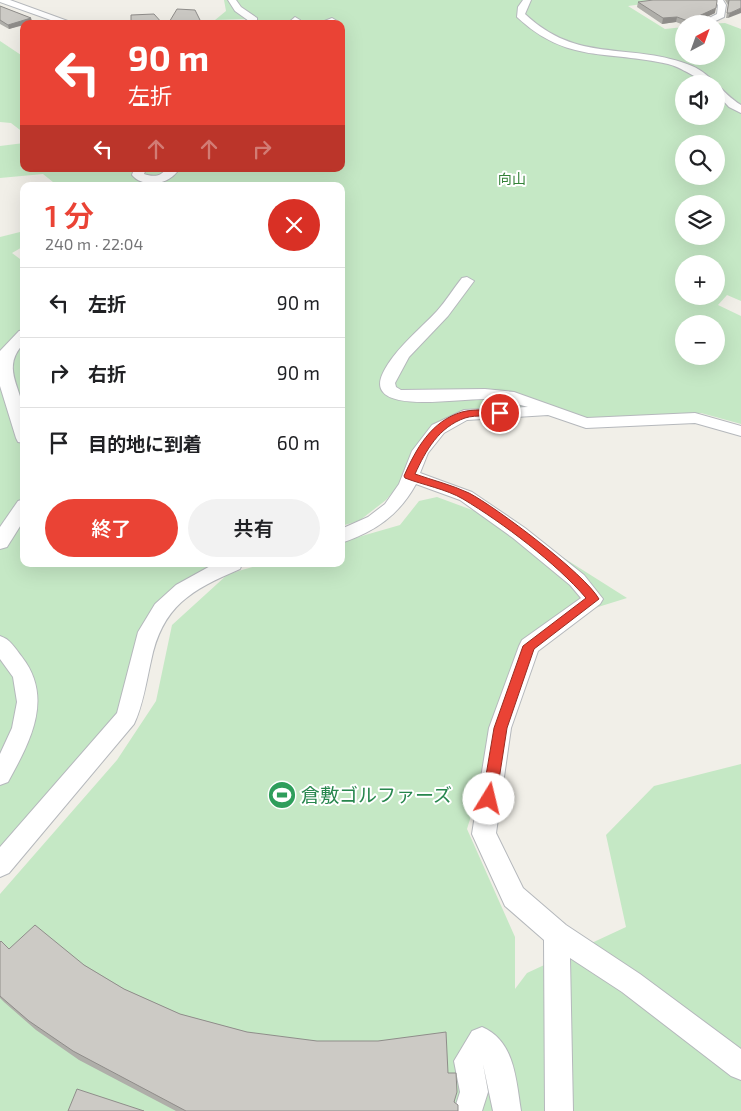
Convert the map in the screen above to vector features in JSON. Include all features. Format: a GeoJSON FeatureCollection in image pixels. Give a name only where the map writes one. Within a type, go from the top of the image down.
{"type":"FeatureCollection","features":[{"type":"Feature","properties":{"kind":"street"},"geometry":{"type":"LineString","coordinates":[[2,0],[60,20]]}},
{"type":"Feature","properties":{"kind":"street"},"geometry":{"type":"LineString","coordinates":[[232,0],[238,9],[254,20]]}},
{"type":"Feature","properties":{"kind":"street"},"geometry":{"type":"LineString","coordinates":[[528,0],[522,6],[520,15],[526,22],[567,46],[584,51],[679,65],[702,75]]}},
{"type":"Feature","properties":{"kind":"street"},"geometry":{"type":"LineString","coordinates":[[718,0],[722,5],[721,15]]}},
{"type":"Feature","properties":{"kind":"street"},"geometry":{"type":"LineString","coordinates":[[725,97],[741,110]]}},
{"type":"Feature","properties":{"kind":"street"},"geometry":{"type":"LineString","coordinates":[[138,172],[150,179],[169,175],[170,172]]}},
{"type":"Feature","properties":{"kind":"street"},"geometry":{"type":"LineString","coordinates":[[467,281],[452,301],[421,333],[390,374],[386,383],[389,390],[398,395],[485,394],[514,397],[551,412],[586,423],[695,418],[741,431]]}},
{"type":"Feature","properties":{"kind":"street"},"geometry":{"type":"LineString","coordinates":[[20,338],[7,352],[5,377],[20,425]]}},
{"type":"Feature","properties":{"kind":"street"},"geometry":{"type":"LineString","coordinates":[[345,534],[374,522],[391,508],[407,485],[420,451],[438,429],[464,414],[551,412]]}},
{"type":"Feature","properties":{"kind":"street"},"geometry":{"type":"LineString","coordinates":[[409,476],[466,496],[519,533],[577,580],[593,599],[529,646],[500,728],[484,834],[514,897],[557,934],[638,988],[741,1066]]}},
{"type":"Feature","properties":{"kind":"street"},"geometry":{"type":"LineString","coordinates":[[0,542],[20,511]]}},
{"type":"Feature","properties":{"kind":"street"},"geometry":{"type":"LineString","coordinates":[[0,866],[126,718],[136,695],[148,630],[160,612],[184,589],[205,574],[225,567]]}},
{"type":"Feature","properties":{"kind":"street"},"geometry":{"type":"LineString","coordinates":[[0,644],[22,675],[29,700],[22,735],[0,775]]}},
{"type":"Feature","properties":{"kind":"street"},"geometry":{"type":"LineString","coordinates":[[557,934],[559,1111]]}},
{"type":"Feature","properties":{"kind":"street"},"geometry":{"type":"LineString","coordinates":[[468,1111],[474,1092],[468,1061],[482,1041],[498,1060],[508,1111]]}},
{"type":"Feature","properties":{"kind":"green space","name":"向山"},"geometry":{"type":"Polygon","coordinates":[[[224,0],[656,0],[657,2],[628,6],[665,29],[675,28],[675,65],[725,65],[725,23],[741,29],[741,301],[727,295],[725,297],[725,255],[675,255],[675,305],[718,305],[741,316],[741,424],[701,413],[587,419],[553,406],[440,423],[420,440],[402,481],[386,500],[359,521],[345,525],[345,182],[53,182],[43,174],[0,178],[0,146],[20,144],[20,172],[345,172],[345,20],[215,20],[226,11],[224,0]]]}},
{"type":"Feature","properties":{"kind":"green space"},"geometry":{"type":"Polygon","coordinates":[[[0,41],[20,54],[20,130],[11,123],[0,122],[0,41]]]}},
{"type":"Feature","properties":{"kind":"green space"},"geometry":{"type":"Polygon","coordinates":[[[20,232],[20,248],[12,253],[20,259],[20,567],[212,567],[181,585],[113,726],[0,854],[0,237],[20,232]]]}},
{"type":"Feature","properties":{"kind":"green space","name":"倉敷ゴルファーズ"},"geometry":{"type":"Polygon","coordinates":[[[437,497],[510,524],[627,598],[553,621],[524,641],[467,829],[515,937],[515,989],[527,973],[626,927],[606,835],[654,786],[741,764],[741,1111],[0,1111],[0,894],[117,760],[156,701],[172,625],[228,574],[252,567],[345,567],[345,541],[400,525],[419,501],[437,497]]]}},
{"type":"Feature","properties":{"kind":"building"},"geometry":{"type":"Polygon","coordinates":[[[653,0],[717,0],[716,8],[701,15],[675,15],[675,17],[663,18],[638,2],[653,0]]]}},
{"type":"Feature","properties":{"kind":"building"},"geometry":{"type":"Polygon","coordinates":[[[729,0],[741,0],[741,8],[727,13],[729,0]]]}},
{"type":"Feature","properties":{"kind":"building"},"geometry":{"type":"Polygon","coordinates":[[[0,6],[31,18],[8,25],[0,20],[0,6]]]}},
{"type":"Feature","properties":{"kind":"building"},"geometry":{"type":"Polygon","coordinates":[[[177,9],[195,10],[200,20],[170,20],[177,9]]]}},
{"type":"Feature","properties":{"kind":"building"},"geometry":{"type":"Polygon","coordinates":[[[154,14],[159,20],[131,20],[131,15],[154,14]]]}},
{"type":"Feature","properties":{"kind":"building"},"geometry":{"type":"Polygon","coordinates":[[[35,925],[84,965],[124,989],[180,1014],[247,1032],[317,1041],[378,1041],[446,1032],[448,1073],[456,1073],[457,1092],[454,1102],[458,1105],[458,1111],[186,1111],[73,1051],[29,1021],[0,996],[0,942],[9,949],[35,925]]]}},
{"type":"Feature","properties":{"kind":"building"},"geometry":{"type":"Polygon","coordinates":[[[77,1089],[144,1111],[68,1111],[77,1089]]]}},
{"type":"Feature","properties":{"kind":"place","name":"倉敷ゴルファーズ"},"geometry":{"type":"Point","coordinates":[282,795]}},
{"type":"Feature","properties":{"kind":"route"},"geometry":{"type":"LineString","coordinates":[[489,799],[500,728],[529,646],[593,599],[577,580],[519,533],[466,496],[409,476],[420,451],[438,429],[464,414],[500,413]]}}]}
